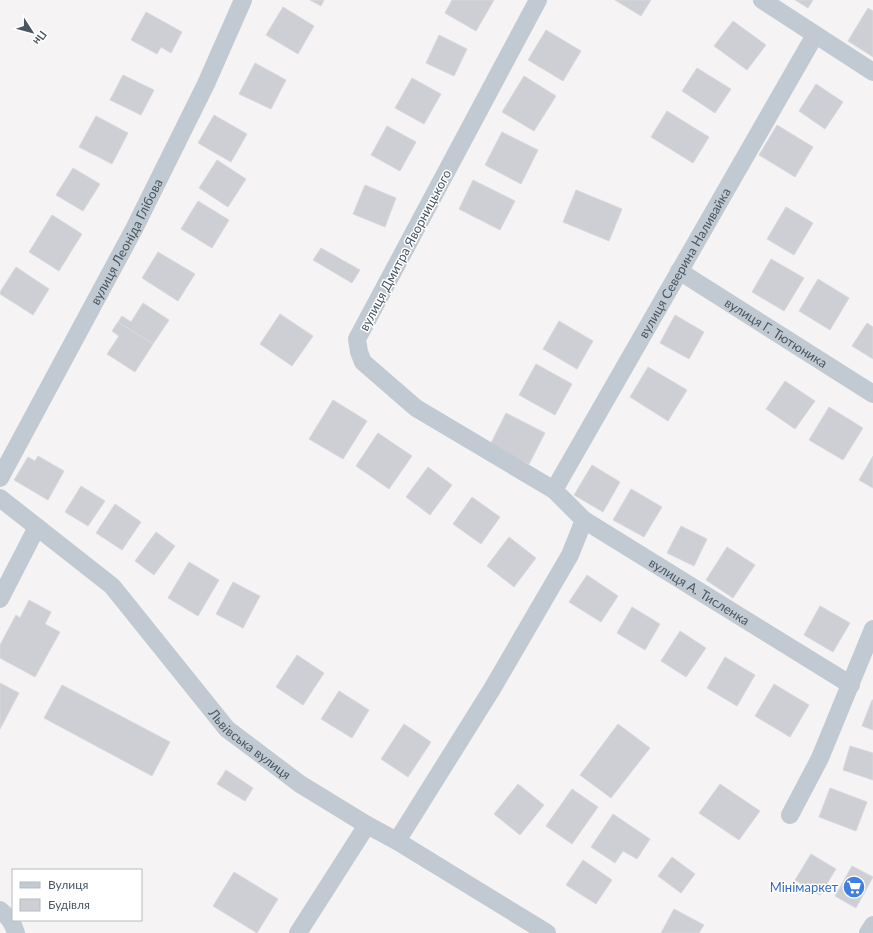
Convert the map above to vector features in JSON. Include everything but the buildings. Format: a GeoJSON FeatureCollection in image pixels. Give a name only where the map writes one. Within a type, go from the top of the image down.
{"type":"FeatureCollection","features":[{"type":"Feature","properties":{"kind":"street","name":"вулиця Леоніда Глібова"},"geometry":{"type":"LineString","coordinates":[[0,478],[134,229],[206,84],[243,0]]}},
{"type":"Feature","properties":{"kind":"street","name":"вулиця Дмитра Яворницького"},"geometry":{"type":"LineString","coordinates":[[538,0],[357,339],[358,352],[363,362],[416,408],[554,490]]}},
{"type":"Feature","properties":{"kind":"street"},"geometry":{"type":"LineString","coordinates":[[762,0],[873,72]]}},
{"type":"Feature","properties":{"kind":"street","name":"вулиця Северина Наливайка"},"geometry":{"type":"LineString","coordinates":[[554,490],[815,35]]}},
{"type":"Feature","properties":{"kind":"street","name":"вулиця Г. Тютюника"},"geometry":{"type":"LineString","coordinates":[[679,271],[873,394]]}},
{"type":"Feature","properties":{"kind":"street","name":"вулиця А. Тисленка"},"geometry":{"type":"LineString","coordinates":[[554,490],[584,520],[850,685]]}},
{"type":"Feature","properties":{"kind":"street","name":"Львівська вулиця"},"geometry":{"type":"LineString","coordinates":[[0,498],[112,586],[227,729],[300,784],[367,825],[397,841],[547,933]]}},
{"type":"Feature","properties":{"kind":"street"},"geometry":{"type":"LineString","coordinates":[[397,841],[492,689],[566,562],[584,520]]}},
{"type":"Feature","properties":{"kind":"street"},"geometry":{"type":"LineString","coordinates":[[0,599],[37,527]]}},
{"type":"Feature","properties":{"kind":"street"},"geometry":{"type":"LineString","coordinates":[[790,815],[820,758],[873,629]]}},
{"type":"Feature","properties":{"kind":"street"},"geometry":{"type":"LineString","coordinates":[[298,933],[367,825]]}},
{"type":"Feature","properties":{"kind":"street"},"geometry":{"type":"LineString","coordinates":[[0,910],[7,915],[12,922],[16,933]]}},
{"type":"Feature","properties":{"kind":"street"},"geometry":{"type":"LineString","coordinates":[[868,933],[873,925]]}},
{"type":"Feature","properties":{"kind":"place","name":"Мінімаркет"},"geometry":{"type":"Point","coordinates":[854,887]}}]}
